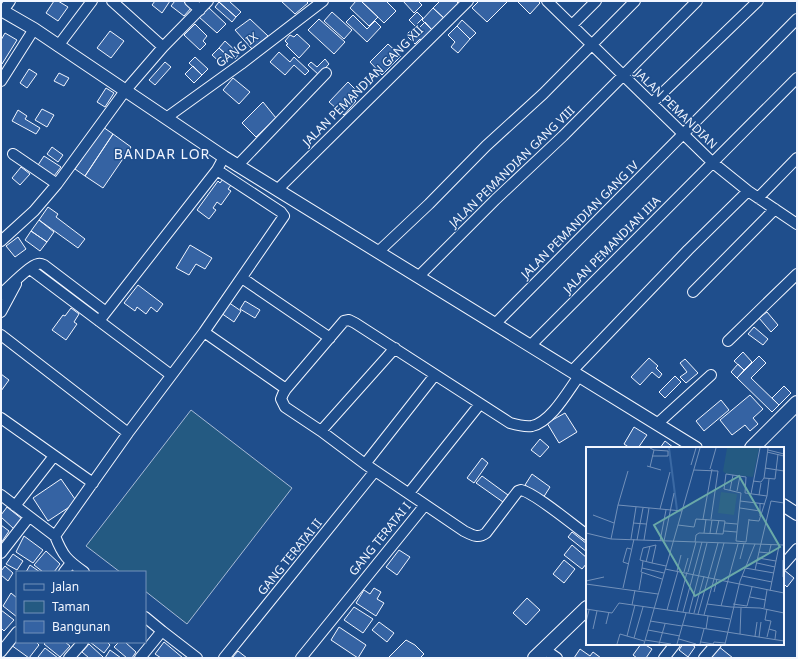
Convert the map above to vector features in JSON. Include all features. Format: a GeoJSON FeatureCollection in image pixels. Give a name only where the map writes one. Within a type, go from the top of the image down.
{"type":"FeatureCollection","features":[{"type":"Feature","properties":{"kind":"main road"},"geometry":{"type":"LineString","coordinates":[[753,447],[797,403]]}},
{"type":"Feature","properties":{"kind":"main road"},"geometry":{"type":"LineString","coordinates":[[540,654],[586,609]]}},
{"type":"Feature","properties":{"kind":"street"},"geometry":{"type":"LineString","coordinates":[[10,1],[2,10],[34,29],[237,166],[694,447]]}},
{"type":"Feature","properties":{"kind":"street"},"geometry":{"type":"LineString","coordinates":[[58,46],[92,1]]}},
{"type":"Feature","properties":{"kind":"street"},"geometry":{"type":"LineString","coordinates":[[112,1],[163,47]]}},
{"type":"Feature","properties":{"kind":"street"},"geometry":{"type":"LineString","coordinates":[[190,1],[200,10]]}},
{"type":"Feature","properties":{"kind":"street"},"geometry":{"type":"LineString","coordinates":[[1,241],[34,211],[56,184],[125,91],[163,47],[208,1]]}},
{"type":"Feature","properties":{"kind":"street","name":"GANG IX"},"geometry":{"type":"LineString","coordinates":[[166,118],[241,64],[322,1]]}},
{"type":"Feature","properties":{"kind":"street","name":"JALAN PEMANDIAN GANG XII"},"geometry":{"type":"LineString","coordinates":[[277,190],[468,1]]}},
{"type":"Feature","properties":{"kind":"street","name":"JALAN PEMANDIAN"},"geometry":{"type":"LineString","coordinates":[[547,1],[712,162],[748,191],[797,224]]}},
{"type":"Feature","properties":{"kind":"street"},"geometry":{"type":"LineString","coordinates":[[572,25],[596,1]]}},
{"type":"Feature","properties":{"kind":"street"},"geometry":{"type":"LineString","coordinates":[[378,252],[429,204],[486,146],[543,94],[635,1]]}},
{"type":"Feature","properties":{"kind":"street","name":"JALAN PEMANDIAN GANG VIII"},"geometry":{"type":"LineString","coordinates":[[418,277],[623,76],[697,1]]}},
{"type":"Feature","properties":{"kind":"street"},"geometry":{"type":"LineString","coordinates":[[652,103],[758,1]]}},
{"type":"Feature","properties":{"kind":"street","name":"JALAN PEMANDIAN GANG IV"},"geometry":{"type":"LineString","coordinates":[[495,324],[797,19]]}},
{"type":"Feature","properties":{"kind":"street"},"geometry":{"type":"LineString","coordinates":[[1,81],[34,29]]}},
{"type":"Feature","properties":{"kind":"street"},"geometry":{"type":"LineString","coordinates":[[237,166],[326,73]]}},
{"type":"Feature","properties":{"kind":"street","name":"JALAN PEMANDIAN IIIA"},"geometry":{"type":"LineString","coordinates":[[530,346],[797,78]]}},
{"type":"Feature","properties":{"kind":"street"},"geometry":{"type":"LineString","coordinates":[[13,154],[56,184]]}},
{"type":"Feature","properties":{"kind":"street"},"geometry":{"type":"LineString","coordinates":[[99,321],[216,170],[224,157]]}},
{"type":"Feature","properties":{"kind":"street"},"geometry":{"type":"LineString","coordinates":[[758,198],[797,158]]}},
{"type":"Feature","properties":{"kind":"street"},"geometry":{"type":"LineString","coordinates":[[55,536],[128,433],[204,332],[284,216],[281,212],[216,170]]}},
{"type":"Feature","properties":{"kind":"street"},"geometry":{"type":"LineString","coordinates":[[425,504],[365,464],[283,404],[281,397],[286,389],[344,321],[351,321],[395,348],[510,423],[533,426],[544,420],[553,412],[575,374],[688,250],[748,191]]}},
{"type":"Feature","properties":{"kind":"street"},"geometry":{"type":"LineString","coordinates":[[693,292],[775,209]]}},
{"type":"Feature","properties":{"kind":"street"},"geometry":{"type":"LineString","coordinates":[[1,294],[36,264],[44,265],[106,312]]}},
{"type":"Feature","properties":{"kind":"street"},"geometry":{"type":"LineString","coordinates":[[30,269],[171,376]]}},
{"type":"Feature","properties":{"kind":"street"},"geometry":{"type":"LineString","coordinates":[[728,341],[797,274]]}},
{"type":"Feature","properties":{"kind":"street"},"geometry":{"type":"LineString","coordinates":[[1,312],[19,278]]}},
{"type":"Feature","properties":{"kind":"street"},"geometry":{"type":"LineString","coordinates":[[242,278],[330,338]]}},
{"type":"Feature","properties":{"kind":"street"},"geometry":{"type":"LineString","coordinates":[[204,332],[286,389]]}},
{"type":"Feature","properties":{"kind":"street"},"geometry":{"type":"LineString","coordinates":[[1,335],[128,433]]}},
{"type":"Feature","properties":{"kind":"street"},"geometry":{"type":"LineString","coordinates":[[321,431],[395,348]]}},
{"type":"Feature","properties":{"kind":"street"},"geometry":{"type":"LineString","coordinates":[[365,464],[435,375]]}},
{"type":"Feature","properties":{"kind":"street"},"geometry":{"type":"LineString","coordinates":[[657,424],[711,375]]}},
{"type":"Feature","properties":{"kind":"street"},"geometry":{"type":"LineString","coordinates":[[409,493],[480,404]]}},
{"type":"Feature","properties":{"kind":"street"},"geometry":{"type":"LineString","coordinates":[[1,418],[94,483]]}},
{"type":"Feature","properties":{"kind":"street"},"geometry":{"type":"LineString","coordinates":[[15,506],[54,456]]}},
{"type":"Feature","properties":{"kind":"street","name":"GANG TERATAI II"},"geometry":{"type":"LineString","coordinates":[[224,658],[375,471]]}},
{"type":"Feature","properties":{"kind":"street","name":"GANG TERATAI I"},"geometry":{"type":"LineString","coordinates":[[301,658],[425,504],[464,530],[478,537],[486,533],[518,491],[523,490],[586,534]]}},
{"type":"Feature","properties":{"kind":"street"},"geometry":{"type":"LineString","coordinates":[[1,496],[55,536],[62,552],[71,563],[83,571]]}},
{"type":"Feature","properties":{"kind":"street"},"geometry":{"type":"LineString","coordinates":[[1,553],[29,517]]}},
{"type":"Feature","properties":{"kind":"street"},"geometry":{"type":"LineString","coordinates":[[784,565],[797,549]]}},
{"type":"Feature","properties":{"kind":"street"},"geometry":{"type":"LineString","coordinates":[[65,571],[71,563]]}},
{"type":"Feature","properties":{"kind":"street"},"geometry":{"type":"LineString","coordinates":[[146,618],[197,658]]}},
{"type":"Feature","properties":{"kind":"street"},"geometry":{"type":"LineString","coordinates":[[140,658],[162,631]]}},
{"type":"Feature","properties":{"kind":"street"},"geometry":{"type":"LineString","coordinates":[[1,652],[16,633]]}},
{"type":"Feature","properties":{"kind":"street"},"geometry":{"type":"LineString","coordinates":[[69,658],[82,643]]}},
{"type":"Feature","properties":{"kind":"street"},"geometry":{"type":"LineString","coordinates":[[664,658],[674,645]]}},
{"type":"Feature","properties":{"kind":"street"},"geometry":{"type":"LineString","coordinates":[[704,658],[715,645]]}},
{"type":"Feature","properties":{"kind":"street"},"geometry":{"type":"LineString","coordinates":[[540,654],[557,658]]}},
{"type":"Feature","properties":{"kind":"green space"},"geometry":{"type":"Polygon","coordinates":[[[191,410],[292,488],[187,624],[146,592],[146,571],[119,571],[86,546],[191,410]]]}},
{"type":"Feature","properties":{"kind":"building"},"geometry":{"type":"Polygon","coordinates":[[[54,1],[58,1],[68,7],[58,21],[46,13],[54,1]]]}},
{"type":"Feature","properties":{"kind":"building"},"geometry":{"type":"Polygon","coordinates":[[[155,1],[170,1],[162,13],[152,5],[155,1]]]}},
{"type":"Feature","properties":{"kind":"building"},"geometry":{"type":"Polygon","coordinates":[[[175,1],[183,1],[191,8],[184,16],[171,6],[175,1]]]}},
{"type":"Feature","properties":{"kind":"building"},"geometry":{"type":"Polygon","coordinates":[[[229,1],[241,12],[236,17],[219,2],[229,1]]]}},
{"type":"Feature","properties":{"kind":"building"},"geometry":{"type":"Polygon","coordinates":[[[281,1],[306,1],[308,3],[295,14],[281,1]]]}},
{"type":"Feature","properties":{"kind":"building"},"geometry":{"type":"Polygon","coordinates":[[[356,1],[361,1],[378,17],[369,26],[350,8],[356,1]]]}},
{"type":"Feature","properties":{"kind":"building"},"geometry":{"type":"Polygon","coordinates":[[[361,1],[386,1],[396,11],[384,23],[361,1]]]}},
{"type":"Feature","properties":{"kind":"building"},"geometry":{"type":"Polygon","coordinates":[[[403,1],[418,1],[422,5],[414,13],[403,1]]]}},
{"type":"Feature","properties":{"kind":"building"},"geometry":{"type":"Polygon","coordinates":[[[440,1],[456,1],[460,5],[446,20],[433,8],[440,1]]]}},
{"type":"Feature","properties":{"kind":"building"},"geometry":{"type":"Polygon","coordinates":[[[479,1],[508,1],[487,22],[472,8],[479,1]]]}},
{"type":"Feature","properties":{"kind":"building"},"geometry":{"type":"Polygon","coordinates":[[[517,1],[538,1],[540,3],[530,14],[517,1]]]}},
{"type":"Feature","properties":{"kind":"building"},"geometry":{"type":"Polygon","coordinates":[[[219,2],[236,17],[232,22],[215,7],[219,2]]]}},
{"type":"Feature","properties":{"kind":"building"},"geometry":{"type":"Polygon","coordinates":[[[208,7],[226,24],[217,33],[199,17],[208,7]]]}},
{"type":"Feature","properties":{"kind":"building"},"geometry":{"type":"Polygon","coordinates":[[[433,8],[446,20],[434,32],[422,20],[433,8]]]}},
{"type":"Feature","properties":{"kind":"building"},"geometry":{"type":"Polygon","coordinates":[[[332,12],[352,30],[344,39],[324,21],[332,12]]]}},
{"type":"Feature","properties":{"kind":"building"},"geometry":{"type":"Polygon","coordinates":[[[417,12],[423,18],[415,26],[409,20],[417,12]]]}},
{"type":"Feature","properties":{"kind":"building"},"geometry":{"type":"Polygon","coordinates":[[[353,15],[367,29],[375,21],[381,27],[367,42],[346,22],[353,15]]]}},
{"type":"Feature","properties":{"kind":"building"},"geometry":{"type":"Polygon","coordinates":[[[250,19],[268,36],[252,49],[235,30],[250,19]]]}},
{"type":"Feature","properties":{"kind":"building"},"geometry":{"type":"Polygon","coordinates":[[[319,19],[345,42],[334,54],[308,30],[319,19]]]}},
{"type":"Feature","properties":{"kind":"building"},"geometry":{"type":"Polygon","coordinates":[[[462,20],[476,33],[470,39],[457,26],[462,20]]]}},
{"type":"Feature","properties":{"kind":"building"},"geometry":{"type":"Polygon","coordinates":[[[425,22],[434,32],[424,42],[420,39],[415,44],[406,35],[413,28],[416,31],[425,22]]]}},
{"type":"Feature","properties":{"kind":"building"},"geometry":{"type":"Polygon","coordinates":[[[195,24],[207,36],[203,41],[206,44],[200,50],[184,35],[195,24]]]}},
{"type":"Feature","properties":{"kind":"building"},"geometry":{"type":"Polygon","coordinates":[[[457,26],[470,39],[458,53],[451,47],[455,42],[448,35],[457,26]]]}},
{"type":"Feature","properties":{"kind":"building"},"geometry":{"type":"Polygon","coordinates":[[[110,31],[124,41],[111,58],[97,48],[110,31]]]}},
{"type":"Feature","properties":{"kind":"building"},"geometry":{"type":"Polygon","coordinates":[[[5,33],[17,40],[2,64],[1,40],[5,33]]]}},
{"type":"Feature","properties":{"kind":"building"},"geometry":{"type":"Polygon","coordinates":[[[297,34],[310,46],[299,58],[286,45],[288,44],[285,41],[290,35],[294,37],[297,34]]]}},
{"type":"Feature","properties":{"kind":"building"},"geometry":{"type":"Polygon","coordinates":[[[225,41],[239,54],[235,59],[232,56],[230,58],[219,48],[225,41]]]}},
{"type":"Feature","properties":{"kind":"building"},"geometry":{"type":"Polygon","coordinates":[[[388,44],[401,56],[382,75],[370,62],[388,44]]]}},
{"type":"Feature","properties":{"kind":"building"},"geometry":{"type":"Polygon","coordinates":[[[219,48],[230,58],[223,65],[212,55],[219,48]]]}},
{"type":"Feature","properties":{"kind":"building"},"geometry":{"type":"Polygon","coordinates":[[[279,52],[290,62],[294,57],[309,71],[305,75],[294,65],[285,75],[270,62],[279,52]]]}},
{"type":"Feature","properties":{"kind":"building"},"geometry":{"type":"Polygon","coordinates":[[[195,57],[208,69],[202,75],[189,63],[195,57]]]}},
{"type":"Feature","properties":{"kind":"building"},"geometry":{"type":"Polygon","coordinates":[[[325,59],[329,64],[319,75],[308,65],[311,62],[317,67],[325,59]]]}},
{"type":"Feature","properties":{"kind":"building"},"geometry":{"type":"Polygon","coordinates":[[[165,62],[171,67],[155,85],[149,80],[165,62]]]}},
{"type":"Feature","properties":{"kind":"building"},"geometry":{"type":"Polygon","coordinates":[[[193,66],[202,75],[194,83],[185,74],[193,66]]]}},
{"type":"Feature","properties":{"kind":"building"},"geometry":{"type":"Polygon","coordinates":[[[29,69],[37,74],[27,88],[20,83],[29,69]]]}},
{"type":"Feature","properties":{"kind":"building"},"geometry":{"type":"Polygon","coordinates":[[[59,73],[69,78],[64,86],[54,81],[59,73]]]}},
{"type":"Feature","properties":{"kind":"building"},"geometry":{"type":"Polygon","coordinates":[[[233,78],[250,92],[239,104],[223,90],[233,78]]]}},
{"type":"Feature","properties":{"kind":"building"},"geometry":{"type":"Polygon","coordinates":[[[348,82],[357,91],[352,97],[356,101],[344,115],[329,102],[348,82]]]}},
{"type":"Feature","properties":{"kind":"building"},"geometry":{"type":"Polygon","coordinates":[[[106,88],[114,93],[105,107],[97,102],[106,88]]]}},
{"type":"Feature","properties":{"kind":"building"},"geometry":{"type":"Polygon","coordinates":[[[263,102],[276,118],[256,137],[242,123],[263,102]]]}},
{"type":"Feature","properties":{"kind":"building"},"geometry":{"type":"Polygon","coordinates":[[[42,109],[54,115],[47,127],[35,120],[42,109]]]}},
{"type":"Feature","properties":{"kind":"building"},"geometry":{"type":"Polygon","coordinates":[[[18,110],[27,116],[25,119],[40,128],[36,134],[12,121],[18,110]]]}},
{"type":"Feature","properties":{"kind":"building"},"geometry":{"type":"Polygon","coordinates":[[[103,127],[113,134],[85,176],[75,169],[103,127]]]}},
{"type":"Feature","properties":{"kind":"building"},"geometry":{"type":"Polygon","coordinates":[[[113,134],[131,147],[103,188],[85,176],[113,134]]]}},
{"type":"Feature","properties":{"kind":"building"},"geometry":{"type":"Polygon","coordinates":[[[52,147],[63,155],[58,162],[47,154],[52,147]]]}},
{"type":"Feature","properties":{"kind":"building"},"geometry":{"type":"Polygon","coordinates":[[[44,156],[61,167],[54,176],[38,165],[44,156]]]}},
{"type":"Feature","properties":{"kind":"building"},"geometry":{"type":"Polygon","coordinates":[[[21,167],[30,174],[20,185],[12,178],[21,167]]]}},
{"type":"Feature","properties":{"kind":"building"},"geometry":{"type":"Polygon","coordinates":[[[223,179],[231,185],[228,189],[231,191],[221,205],[217,202],[213,208],[216,210],[209,219],[197,210],[218,181],[220,183],[223,179]]]}},
{"type":"Feature","properties":{"kind":"building"},"geometry":{"type":"Polygon","coordinates":[[[48,207],[58,214],[56,217],[85,239],[78,248],[39,220],[48,207]]]}},
{"type":"Feature","properties":{"kind":"building"},"geometry":{"type":"Polygon","coordinates":[[[39,220],[54,232],[47,242],[31,231],[39,220]]]}},
{"type":"Feature","properties":{"kind":"building"},"geometry":{"type":"Polygon","coordinates":[[[31,231],[47,242],[40,251],[25,240],[31,231]]]}},
{"type":"Feature","properties":{"kind":"building"},"geometry":{"type":"Polygon","coordinates":[[[18,237],[26,249],[15,257],[6,246],[18,237]]]}},
{"type":"Feature","properties":{"kind":"building"},"geometry":{"type":"Polygon","coordinates":[[[190,245],[212,258],[205,269],[196,264],[189,275],[176,268],[190,245]]]}},
{"type":"Feature","properties":{"kind":"building"},"geometry":{"type":"Polygon","coordinates":[[[138,285],[163,304],[157,312],[151,307],[146,314],[137,307],[135,311],[124,303],[138,285]]]}},
{"type":"Feature","properties":{"kind":"building"},"geometry":{"type":"Polygon","coordinates":[[[245,301],[260,310],[255,318],[240,309],[245,301]]]}},
{"type":"Feature","properties":{"kind":"building"},"geometry":{"type":"Polygon","coordinates":[[[228,302],[241,311],[234,322],[221,313],[228,302]]]}},
{"type":"Feature","properties":{"kind":"building"},"geometry":{"type":"Polygon","coordinates":[[[71,308],[79,314],[74,322],[77,324],[66,340],[52,330],[63,315],[65,316],[71,308]]]}},
{"type":"Feature","properties":{"kind":"building"},"geometry":{"type":"Polygon","coordinates":[[[767,312],[778,325],[771,332],[759,318],[767,312]]]}},
{"type":"Feature","properties":{"kind":"building"},"geometry":{"type":"Polygon","coordinates":[[[754,327],[768,339],[763,345],[748,334],[754,327]]]}},
{"type":"Feature","properties":{"kind":"building"},"geometry":{"type":"Polygon","coordinates":[[[743,352],[752,362],[744,370],[734,361],[743,352]]]}},
{"type":"Feature","properties":{"kind":"building"},"geometry":{"type":"Polygon","coordinates":[[[759,356],[766,363],[751,378],[779,405],[772,412],[737,378],[759,356]]]}},
{"type":"Feature","properties":{"kind":"building"},"geometry":{"type":"Polygon","coordinates":[[[649,358],[658,366],[656,368],[662,374],[659,378],[652,372],[640,385],[631,377],[649,358]]]}},
{"type":"Feature","properties":{"kind":"building"},"geometry":{"type":"Polygon","coordinates":[[[685,359],[698,373],[686,383],[680,377],[687,372],[680,363],[685,359]]]}},
{"type":"Feature","properties":{"kind":"building"},"geometry":{"type":"Polygon","coordinates":[[[738,364],[744,370],[737,378],[731,372],[738,364]]]}},
{"type":"Feature","properties":{"kind":"building"},"geometry":{"type":"Polygon","coordinates":[[[1,374],[9,380],[1,391],[1,374]]]}},
{"type":"Feature","properties":{"kind":"building"},"geometry":{"type":"Polygon","coordinates":[[[675,376],[681,382],[665,398],[659,392],[675,376]]]}},
{"type":"Feature","properties":{"kind":"building"},"geometry":{"type":"Polygon","coordinates":[[[784,386],[791,393],[779,405],[772,398],[784,386]]]}},
{"type":"Feature","properties":{"kind":"building"},"geometry":{"type":"Polygon","coordinates":[[[750,395],[763,409],[753,418],[758,424],[750,431],[745,425],[732,435],[720,420],[750,395]]]}},
{"type":"Feature","properties":{"kind":"building"},"geometry":{"type":"Polygon","coordinates":[[[721,400],[729,410],[704,431],[696,421],[721,400]]]}},
{"type":"Feature","properties":{"kind":"building"},"geometry":{"type":"Polygon","coordinates":[[[565,413],[577,432],[559,443],[547,423],[565,413]]]}},
{"type":"Feature","properties":{"kind":"building"},"geometry":{"type":"Polygon","coordinates":[[[634,427],[647,435],[639,447],[628,447],[624,444],[634,427]]]}},
{"type":"Feature","properties":{"kind":"building"},"geometry":{"type":"Polygon","coordinates":[[[540,439],[549,447],[540,457],[531,450],[540,439]]]}},
{"type":"Feature","properties":{"kind":"building"},"geometry":{"type":"Polygon","coordinates":[[[665,441],[673,447],[661,447],[665,441]]]}},
{"type":"Feature","properties":{"kind":"building"},"geometry":{"type":"Polygon","coordinates":[[[482,458],[488,463],[474,483],[467,478],[482,458]]]}},
{"type":"Feature","properties":{"kind":"building"},"geometry":{"type":"Polygon","coordinates":[[[532,474],[550,487],[543,498],[525,485],[532,474]]]}},
{"type":"Feature","properties":{"kind":"building"},"geometry":{"type":"Polygon","coordinates":[[[482,476],[508,495],[503,502],[476,483],[482,476]]]}},
{"type":"Feature","properties":{"kind":"building"},"geometry":{"type":"Polygon","coordinates":[[[61,479],[77,502],[48,521],[33,498],[61,479]]]}},
{"type":"Feature","properties":{"kind":"building"},"geometry":{"type":"Polygon","coordinates":[[[7,507],[22,519],[14,529],[1,517],[7,507]]]}},
{"type":"Feature","properties":{"kind":"building"},"geometry":{"type":"Polygon","coordinates":[[[1,525],[9,531],[1,543],[1,525]]]}},
{"type":"Feature","properties":{"kind":"building"},"geometry":{"type":"Polygon","coordinates":[[[572,532],[586,543],[586,551],[568,537],[572,532]]]}},
{"type":"Feature","properties":{"kind":"building"},"geometry":{"type":"Polygon","coordinates":[[[24,536],[43,550],[33,563],[16,552],[24,536]]]}},
{"type":"Feature","properties":{"kind":"building"},"geometry":{"type":"Polygon","coordinates":[[[572,545],[586,557],[586,564],[582,569],[564,555],[572,545]]]}},
{"type":"Feature","properties":{"kind":"building"},"geometry":{"type":"Polygon","coordinates":[[[399,550],[410,557],[397,575],[386,567],[399,550]]]}},
{"type":"Feature","properties":{"kind":"building"},"geometry":{"type":"Polygon","coordinates":[[[46,551],[60,564],[55,571],[42,571],[34,565],[46,551]]]}},
{"type":"Feature","properties":{"kind":"building"},"geometry":{"type":"Polygon","coordinates":[[[13,554],[23,561],[17,570],[6,564],[13,554]]]}},
{"type":"Feature","properties":{"kind":"building"},"geometry":{"type":"Polygon","coordinates":[[[564,560],[575,569],[564,583],[553,574],[564,560]]]}},
{"type":"Feature","properties":{"kind":"building"},"geometry":{"type":"Polygon","coordinates":[[[30,565],[39,571],[27,571],[30,565]]]}},
{"type":"Feature","properties":{"kind":"building"},"geometry":{"type":"Polygon","coordinates":[[[5,566],[13,573],[8,581],[1,575],[1,571],[5,566]]]}},
{"type":"Feature","properties":{"kind":"building"},"geometry":{"type":"Polygon","coordinates":[[[784,570],[794,578],[787,587],[784,584],[784,570]]]}},
{"type":"Feature","properties":{"kind":"building"},"geometry":{"type":"Polygon","coordinates":[[[374,588],[381,592],[377,599],[384,603],[376,616],[356,603],[364,590],[370,594],[374,588]]]}},
{"type":"Feature","properties":{"kind":"building"},"geometry":{"type":"Polygon","coordinates":[[[11,593],[16,597],[16,616],[3,606],[11,593]]]}},
{"type":"Feature","properties":{"kind":"building"},"geometry":{"type":"Polygon","coordinates":[[[527,598],[540,610],[526,625],[513,613],[527,598]]]}},
{"type":"Feature","properties":{"kind":"building"},"geometry":{"type":"Polygon","coordinates":[[[354,607],[373,619],[363,633],[344,620],[354,607]]]}},
{"type":"Feature","properties":{"kind":"building"},"geometry":{"type":"Polygon","coordinates":[[[1,610],[14,620],[4,631],[1,628],[1,610]]]}},
{"type":"Feature","properties":{"kind":"building"},"geometry":{"type":"Polygon","coordinates":[[[379,622],[394,633],[387,642],[372,630],[379,622]]]}},
{"type":"Feature","properties":{"kind":"building"},"geometry":{"type":"Polygon","coordinates":[[[339,627],[366,645],[358,658],[331,640],[339,627]]]}},
{"type":"Feature","properties":{"kind":"building"},"geometry":{"type":"Polygon","coordinates":[[[16,638],[16,643],[37,643],[39,645],[29,658],[11,645],[16,638]]]}},
{"type":"Feature","properties":{"kind":"building"},"geometry":{"type":"Polygon","coordinates":[[[406,640],[415,645],[424,654],[420,658],[389,657],[406,640]]]}},
{"type":"Feature","properties":{"kind":"building"},"geometry":{"type":"Polygon","coordinates":[[[164,642],[183,658],[161,658],[155,654],[164,642]]]}},
{"type":"Feature","properties":{"kind":"building"},"geometry":{"type":"Polygon","coordinates":[[[66,643],[70,646],[60,657],[44,644],[66,643]]]}},
{"type":"Feature","properties":{"kind":"building"},"geometry":{"type":"Polygon","coordinates":[[[91,643],[108,643],[110,645],[104,653],[91,643]]]}},
{"type":"Feature","properties":{"kind":"building"},"geometry":{"type":"Polygon","coordinates":[[[118,643],[126,643],[136,652],[132,658],[127,658],[114,647],[118,643]]]}},
{"type":"Feature","properties":{"kind":"building"},"geometry":{"type":"Polygon","coordinates":[[[89,644],[103,658],[89,658],[82,652],[89,644]]]}},
{"type":"Feature","properties":{"kind":"building"},"geometry":{"type":"Polygon","coordinates":[[[640,645],[646,645],[652,649],[646,658],[637,658],[633,655],[640,645]]]}},
{"type":"Feature","properties":{"kind":"building"},"geometry":{"type":"Polygon","coordinates":[[[682,645],[692,645],[695,647],[688,657],[679,650],[682,645]]]}},
{"type":"Feature","properties":{"kind":"building"},"geometry":{"type":"Polygon","coordinates":[[[718,646],[733,658],[708,658],[718,646]]]}},
{"type":"Feature","properties":{"kind":"building"},"geometry":{"type":"Polygon","coordinates":[[[45,648],[58,658],[38,657],[45,648]]]}},
{"type":"Feature","properties":{"kind":"building"},"geometry":{"type":"Polygon","coordinates":[[[580,649],[590,656],[593,652],[601,658],[574,658],[580,649]]]}},
{"type":"Feature","properties":{"kind":"building"},"geometry":{"type":"Polygon","coordinates":[[[110,650],[121,658],[105,658],[110,650]]]}},
{"type":"Feature","properties":{"kind":"building"},"geometry":{"type":"Polygon","coordinates":[[[238,651],[247,658],[232,658],[238,651]]]}},
{"type":"Feature","properties":{"kind":"district","name":"BANDAR LOR"},"geometry":{"type":"Point","coordinates":[162,154]}}]}
